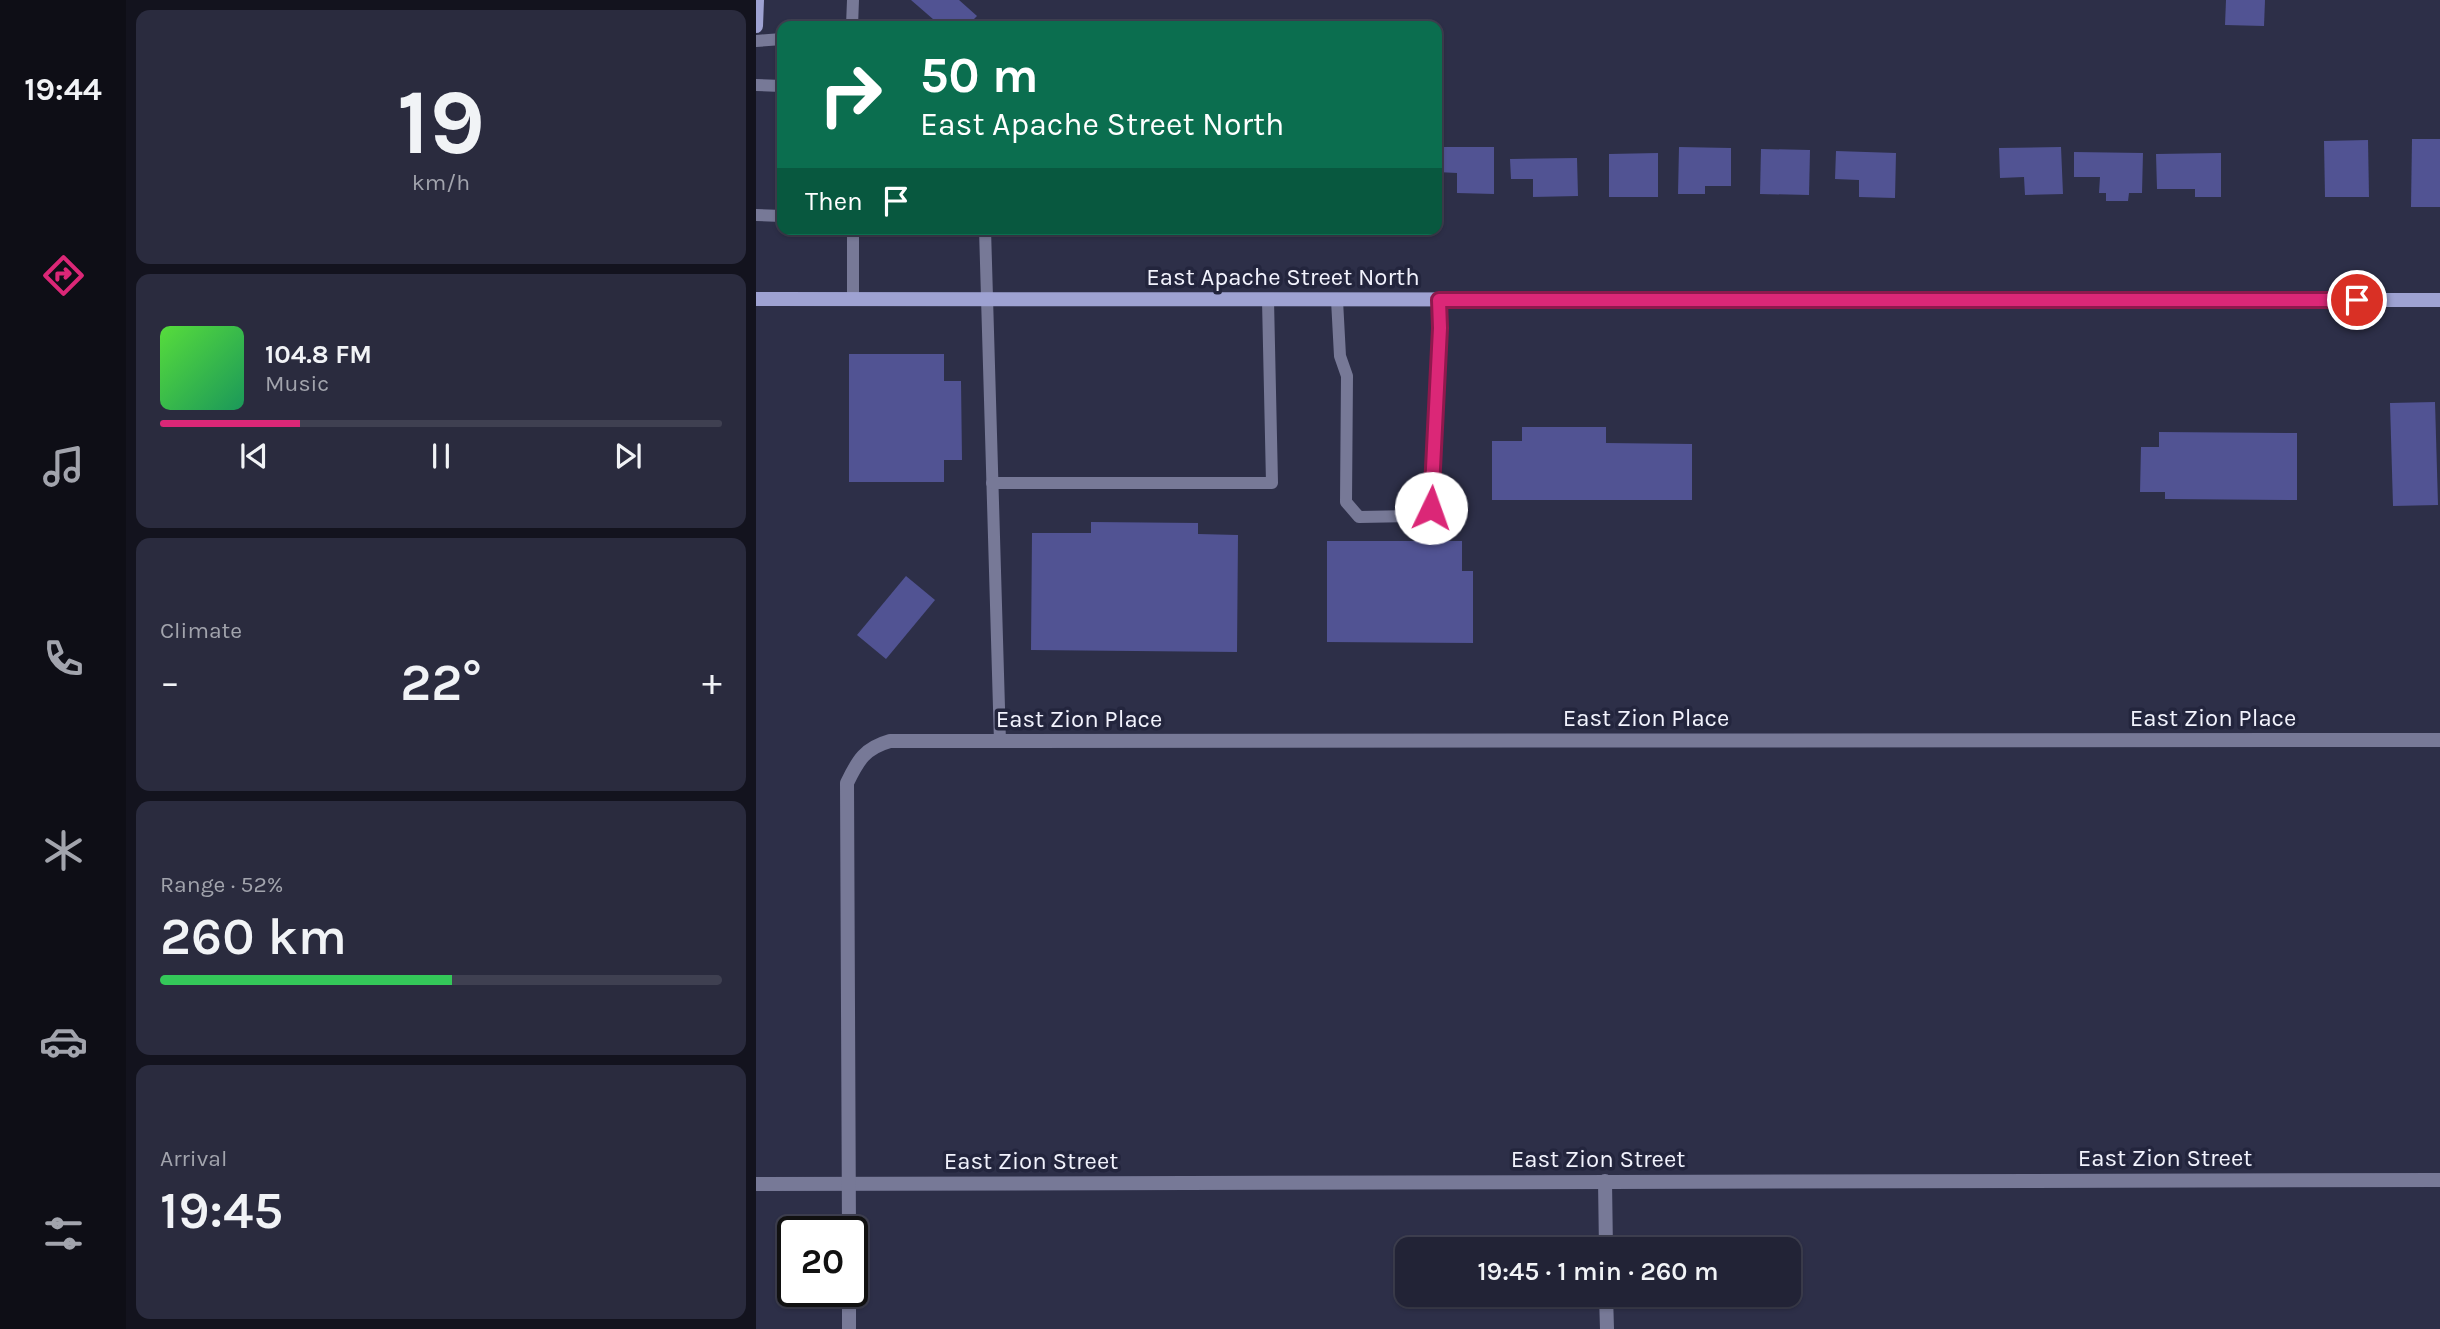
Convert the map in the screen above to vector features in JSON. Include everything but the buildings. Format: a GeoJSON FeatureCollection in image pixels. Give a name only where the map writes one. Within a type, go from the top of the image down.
{"type":"FeatureCollection","features":[{"type":"Feature","properties":{"kind":"main road"},"geometry":{"type":"LineString","coordinates":[[756,26],[757,0]]}},
{"type":"Feature","properties":{"kind":"main road","name":"East Apache Street North"},"geometry":{"type":"LineString","coordinates":[[756,299],[2440,300]]}},
{"type":"Feature","properties":{"kind":"street","name":"East Zion Place"},"geometry":{"type":"LineString","coordinates":[[849,1185],[847,783],[858,760],[875,745],[890,740],[2440,740]]}},
{"type":"Feature","properties":{"kind":"street","name":"East Zion Street"},"geometry":{"type":"LineString","coordinates":[[756,1184],[2440,1180]]}},
{"type":"Feature","properties":{"kind":"street"},"geometry":{"type":"LineString","coordinates":[[1605,1181],[1606,1237]]}},
{"type":"Feature","properties":{"kind":"street"},"geometry":{"type":"LineString","coordinates":[[849,1185],[849,1216]]}},
{"type":"Feature","properties":{"kind":"street"},"geometry":{"type":"LineString","coordinates":[[849,1307],[849,1329]]}},
{"type":"Feature","properties":{"kind":"street"},"geometry":{"type":"LineString","coordinates":[[1606,1307],[1607,1329]]}},
{"type":"Feature","properties":{"kind":"lane"},"geometry":{"type":"LineString","coordinates":[[852,21],[853,0]]}},
{"type":"Feature","properties":{"kind":"lane"},"geometry":{"type":"LineString","coordinates":[[756,41],[777,39]]}},
{"type":"Feature","properties":{"kind":"lane"},"geometry":{"type":"LineString","coordinates":[[756,85],[777,86]]}},
{"type":"Feature","properties":{"kind":"lane"},"geometry":{"type":"LineString","coordinates":[[756,215],[777,216]]}},
{"type":"Feature","properties":{"kind":"lane"},"geometry":{"type":"LineString","coordinates":[[853,235],[853,300]]}},
{"type":"Feature","properties":{"kind":"lane"},"geometry":{"type":"LineString","coordinates":[[985,235],[1000,742]]}},
{"type":"Feature","properties":{"kind":"lane"},"geometry":{"type":"LineString","coordinates":[[992,483],[1272,482],[1268,300]]}},
{"type":"Feature","properties":{"kind":"lane"},"geometry":{"type":"LineString","coordinates":[[1337,300],[1340,356],[1347,376],[1346,502],[1359,517],[1413,516],[1431,508],[1439,300]]}},
{"type":"Feature","properties":{"kind":"route"},"geometry":{"type":"LineString","coordinates":[[1431,508],[1439,300],[2357,300]]}}]}
